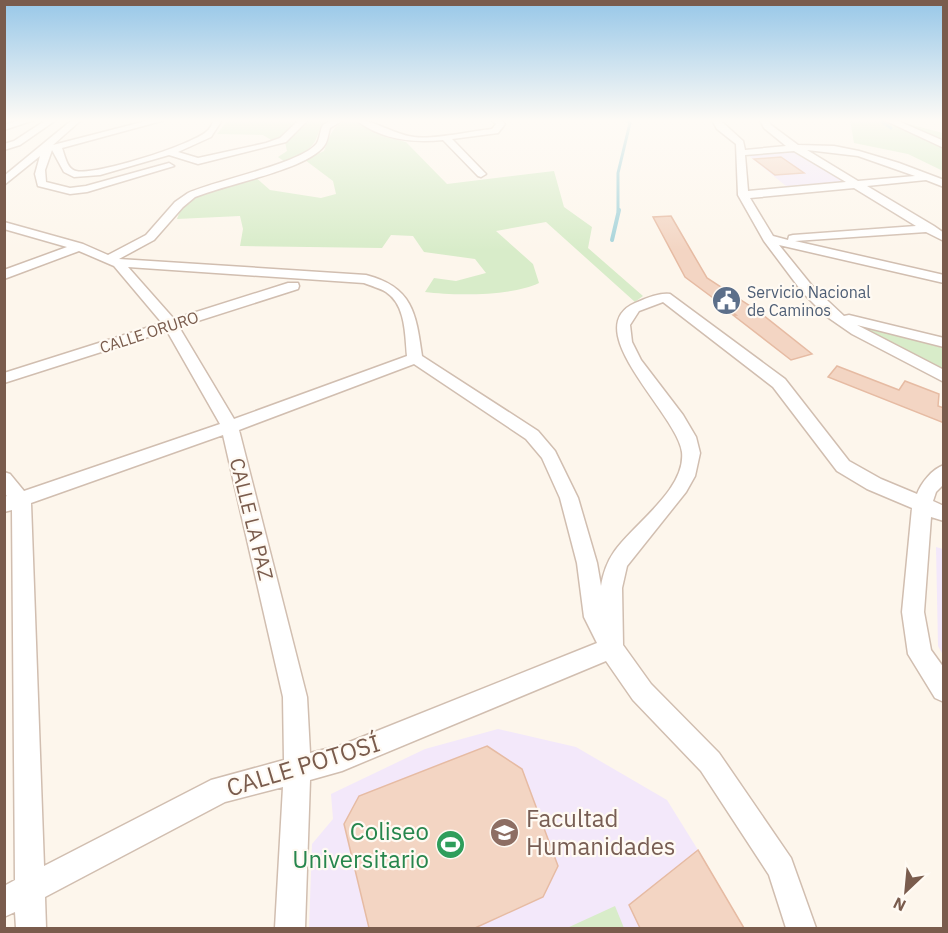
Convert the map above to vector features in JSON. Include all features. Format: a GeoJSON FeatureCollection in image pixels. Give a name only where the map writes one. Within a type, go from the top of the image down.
{"type":"FeatureCollection","features":[{"type":"Feature","properties":{"kind":"street"},"geometry":{"type":"LineString","coordinates":[[4,182],[29,164]]}},
{"type":"Feature","properties":{"kind":"street"},"geometry":{"type":"LineString","coordinates":[[42,164],[40,181],[42,184],[70,191],[87,189],[169,166]]}},
{"type":"Feature","properties":{"kind":"street"},"geometry":{"type":"LineString","coordinates":[[61,164],[73,174],[81,175],[125,164]]}},
{"type":"Feature","properties":{"kind":"street"},"geometry":{"type":"LineString","coordinates":[[112,261],[156,233],[174,208],[190,196],[230,180],[287,164]]}},
{"type":"Feature","properties":{"kind":"street"},"geometry":{"type":"LineString","coordinates":[[471,164],[481,174]]}},
{"type":"Feature","properties":{"kind":"street"},"geometry":{"type":"LineString","coordinates":[[741,164],[743,195],[757,221],[813,296],[832,314],[868,337],[944,376]]}},
{"type":"Feature","properties":{"kind":"street"},"geometry":{"type":"LineString","coordinates":[[824,164],[944,238]]}},
{"type":"Feature","properties":{"kind":"street"},"geometry":{"type":"LineString","coordinates":[[886,164],[944,184]]}},
{"type":"Feature","properties":{"kind":"street"},"geometry":{"type":"LineString","coordinates":[[743,195],[928,177]]}},
{"type":"Feature","properties":{"kind":"street","name":"CALLE LA PAZ"},"geometry":{"type":"LineString","coordinates":[[4,225],[79,247],[112,261],[171,325],[230,427],[295,697],[297,770],[290,928]]}},
{"type":"Feature","properties":{"kind":"street"},"geometry":{"type":"LineString","coordinates":[[770,239],[944,226]]}},
{"type":"Feature","properties":{"kind":"street"},"geometry":{"type":"LineString","coordinates":[[770,239],[944,279]]}},
{"type":"Feature","properties":{"kind":"street"},"geometry":{"type":"LineString","coordinates":[[4,275],[79,247]]}},
{"type":"Feature","properties":{"kind":"street"},"geometry":{"type":"LineString","coordinates":[[112,261],[366,279],[392,290],[404,304],[411,321],[415,358]]}},
{"type":"Feature","properties":{"kind":"street","name":"CALLE ORURO"},"geometry":{"type":"LineString","coordinates":[[4,378],[293,286]]}},
{"type":"Feature","properties":{"kind":"street"},"geometry":{"type":"LineString","coordinates":[[611,648],[614,570],[624,554],[684,480],[692,452],[685,429],[638,366],[623,339],[624,320],[633,309],[665,297],[779,383],[843,466],[874,484],[944,514]]}},
{"type":"Feature","properties":{"kind":"street"},"geometry":{"type":"LineString","coordinates":[[832,314],[944,343]]}},
{"type":"Feature","properties":{"kind":"street"},"geometry":{"type":"LineString","coordinates":[[13,503],[230,427],[415,358]]}},
{"type":"Feature","properties":{"kind":"street"},"geometry":{"type":"LineString","coordinates":[[415,358],[532,435],[549,455],[569,498],[587,563],[595,617],[611,648],[642,692],[710,762],[781,868],[801,928]]}},
{"type":"Feature","properties":{"kind":"street"},"geometry":{"type":"LineString","coordinates":[[944,472],[928,489],[922,506],[913,612],[920,654],[944,690]]}},
{"type":"Feature","properties":{"kind":"street"},"geometry":{"type":"LineString","coordinates":[[4,479],[13,503],[17,897],[31,928]]}},
{"type":"Feature","properties":{"kind":"street","name":"CALLE POTOSÍ"},"geometry":{"type":"LineString","coordinates":[[17,897],[221,790],[342,758],[611,648]]}},
{"type":"Feature","properties":{"kind":"shaded area"},"geometry":{"type":"Polygon","coordinates":[[[758,164],[816,164],[847,182],[786,186],[758,164]]]}},
{"type":"Feature","properties":{"kind":"shaded area"},"geometry":{"type":"Polygon","coordinates":[[[936,547],[943,549],[943,655],[938,646],[936,547]]]}},
{"type":"Feature","properties":{"kind":"shaded area","name":"Facultad Humanidades"},"geometry":{"type":"Polygon","coordinates":[[[498,729],[576,747],[667,800],[744,928],[309,928],[312,844],[333,819],[331,794],[425,749],[498,729]]]}},
{"type":"Feature","properties":{"kind":"green space"},"geometry":{"type":"Polygon","coordinates":[[[310,164],[427,164],[447,184],[554,171],[564,207],[592,227],[588,248],[643,296],[635,302],[546,222],[496,231],[533,264],[539,283],[499,293],[452,294],[425,292],[434,278],[456,281],[486,273],[475,259],[424,252],[413,236],[391,235],[382,248],[240,246],[243,229],[240,216],[177,219],[182,209],[199,195],[254,176],[270,190],[321,198],[336,194],[333,181],[310,164]]]}},
{"type":"Feature","properties":{"kind":"green space"},"geometry":{"type":"Polygon","coordinates":[[[928,164],[943,164],[943,171],[928,164]]]}},
{"type":"Feature","properties":{"kind":"green space"},"geometry":{"type":"Polygon","coordinates":[[[864,327],[943,348],[943,371],[865,330],[864,327]]]}},
{"type":"Feature","properties":{"kind":"green space"},"geometry":{"type":"Polygon","coordinates":[[[615,906],[624,928],[567,928],[615,906]]]}},
{"type":"Feature","properties":{"kind":"building"},"geometry":{"type":"Polygon","coordinates":[[[760,164],[790,164],[804,173],[775,175],[760,164]]]}},
{"type":"Feature","properties":{"kind":"building"},"geometry":{"type":"Polygon","coordinates":[[[671,216],[707,278],[758,311],[812,354],[791,360],[685,277],[653,217],[671,216]]]}},
{"type":"Feature","properties":{"kind":"building"},"geometry":{"type":"Polygon","coordinates":[[[837,366],[899,390],[905,381],[939,394],[938,406],[944,408],[944,423],[828,377],[837,366]]]}},
{"type":"Feature","properties":{"kind":"building","name":"Coliseo Universitario"},"geometry":{"type":"Polygon","coordinates":[[[487,746],[522,769],[558,866],[543,897],[475,928],[369,928],[344,824],[359,796],[487,746]]]}},
{"type":"Feature","properties":{"kind":"building"},"geometry":{"type":"Polygon","coordinates":[[[698,850],[744,928],[640,928],[629,905],[698,850]]]}},
{"type":"Feature","properties":{"kind":"waterway"},"geometry":{"type":"LineString","coordinates":[[618,211],[618,173],[620,164]]}},
{"type":"Feature","properties":{"kind":"waterway"},"geometry":{"type":"LineString","coordinates":[[612,240],[619,210]]}},
{"type":"Feature","properties":{"kind":"place","name":"Servicio Nacional de Caminos"},"geometry":{"type":"Point","coordinates":[726,301]}},
{"type":"Feature","properties":{"kind":"place","name":"Facultad Humanidades"},"geometry":{"type":"Point","coordinates":[505,832]}},
{"type":"Feature","properties":{"kind":"place","name":"Coliseo Universitario"},"geometry":{"type":"Point","coordinates":[450,845]}}]}
